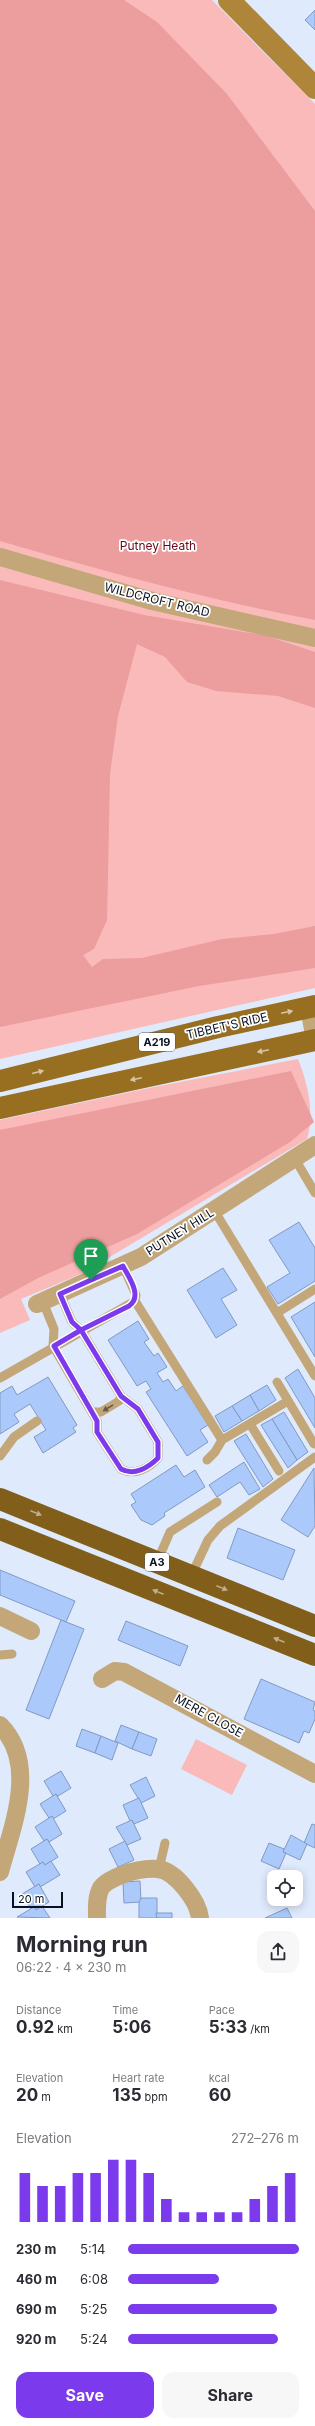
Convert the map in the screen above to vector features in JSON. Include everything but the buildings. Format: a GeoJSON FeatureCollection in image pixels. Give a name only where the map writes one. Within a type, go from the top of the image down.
{"type":"FeatureCollection","features":[{"type":"Feature","properties":{"kind":"highway","name":"A3"},"geometry":{"type":"LineString","coordinates":[[0,1499],[315,1626]]}},
{"type":"Feature","properties":{"kind":"highway","name":"A3"},"geometry":{"type":"LineString","coordinates":[[0,1529],[315,1655]]}},
{"type":"Feature","properties":{"kind":"main road","name":"TIBBET'S RIDE"},"geometry":{"type":"LineString","coordinates":[[0,1081],[211,1029],[312,1007]]}},
{"type":"Feature","properties":{"kind":"main road"},"geometry":{"type":"LineString","coordinates":[[0,1108],[315,1040]]}},
{"type":"Feature","properties":{"kind":"street"},"geometry":{"type":"LineString","coordinates":[[229,0],[315,88]]}},
{"type":"Feature","properties":{"kind":"street","name":"WILDCROFT ROAD"},"geometry":{"type":"LineString","coordinates":[[0,557],[152,601],[315,638]]}},
{"type":"Feature","properties":{"kind":"street"},"geometry":{"type":"LineString","coordinates":[[312,1007],[315,1040]]}},
{"type":"Feature","properties":{"kind":"street","name":"PUTNEY HILL"},"geometry":{"type":"LineString","coordinates":[[40,1303],[123,1266],[315,1147]]}},
{"type":"Feature","properties":{"kind":"street"},"geometry":{"type":"LineString","coordinates":[[0,1616],[31,1631]]}},
{"type":"Feature","properties":{"kind":"street","name":"MERE CLOSE"},"geometry":{"type":"LineString","coordinates":[[102,1679],[115,1670],[124,1672],[315,1774]]}},
{"type":"Feature","properties":{"kind":"street"},"geometry":{"type":"LineString","coordinates":[[0,1725],[7,1732],[19,1760],[20,1796],[0,1872]]}},
{"type":"Feature","properties":{"kind":"street"},"geometry":{"type":"LineString","coordinates":[[97,1918],[97,1899],[102,1887],[109,1880],[131,1872],[159,1869],[186,1888],[194,1900],[200,1918]]}},
{"type":"Feature","properties":{"kind":"lane"},"geometry":{"type":"LineString","coordinates":[[296,1159],[315,1193]]}},
{"type":"Feature","properties":{"kind":"lane"},"geometry":{"type":"LineString","coordinates":[[214,1210],[315,1376]]}},
{"type":"Feature","properties":{"kind":"lane"},"geometry":{"type":"LineString","coordinates":[[0,1378],[81,1330],[129,1306],[135,1301],[136,1295],[123,1266]]}},
{"type":"Feature","properties":{"kind":"lane"},"geometry":{"type":"LineString","coordinates":[[277,1313],[315,1289]]}},
{"type":"Feature","properties":{"kind":"lane"},"geometry":{"type":"LineString","coordinates":[[40,1303],[54,1329],[54,1346],[97,1421],[97,1432],[121,1469],[127,1473],[142,1470],[158,1458],[158,1442],[138,1409],[121,1396],[81,1330],[72,1322],[60,1294]]}},
{"type":"Feature","properties":{"kind":"lane"},"geometry":{"type":"LineString","coordinates":[[135,1301],[222,1440]]}},
{"type":"Feature","properties":{"kind":"lane"},"geometry":{"type":"LineString","coordinates":[[277,1382],[314,1444]]}},
{"type":"Feature","properties":{"kind":"lane"},"geometry":{"type":"LineString","coordinates":[[92,1412],[101,1412],[119,1401],[121,1396]]}},
{"type":"Feature","properties":{"kind":"lane"},"geometry":{"type":"LineString","coordinates":[[207,1460],[215,1452],[222,1440],[288,1401]]}},
{"type":"Feature","properties":{"kind":"lane"},"geometry":{"type":"LineString","coordinates":[[0,1456],[14,1437],[37,1421]]}},
{"type":"Feature","properties":{"kind":"lane"},"geometry":{"type":"LineString","coordinates":[[250,1424],[278,1471]]}},
{"type":"Feature","properties":{"kind":"lane"},"geometry":{"type":"LineString","coordinates":[[191,1576],[208,1540],[220,1526],[315,1457]]}},
{"type":"Feature","properties":{"kind":"lane"},"geometry":{"type":"LineString","coordinates":[[157,1562],[170,1532],[217,1502]]}},
{"type":"Feature","properties":{"kind":"lane"},"geometry":{"type":"LineString","coordinates":[[0,1655],[12,1654]]}},
{"type":"Feature","properties":{"kind":"lane"},"geometry":{"type":"LineString","coordinates":[[159,1869],[165,1843]]}},
{"type":"Feature","properties":{"kind":"green space","name":"Putney Heath"},"geometry":{"type":"Polygon","coordinates":[[[0,0],[212,0],[315,104],[315,988],[0,1059],[0,0]]]}},
{"type":"Feature","properties":{"kind":"green space"},"geometry":{"type":"Polygon","coordinates":[[[0,0],[124,0],[157,22],[227,94],[315,211],[315,620],[196,594],[117,574],[0,541],[0,0]]]}},
{"type":"Feature","properties":{"kind":"green space"},"geometry":{"type":"Polygon","coordinates":[[[0,580],[144,615],[267,636],[315,652],[315,708],[278,696],[216,691],[187,682],[165,657],[137,644],[118,716],[110,774],[107,920],[94,949],[83,955],[92,967],[103,959],[142,958],[222,939],[274,934],[315,926],[315,968],[199,986],[0,1027],[0,580]]]}},
{"type":"Feature","properties":{"kind":"green space"},"geometry":{"type":"Polygon","coordinates":[[[298,1059],[305,1079],[309,1099],[310,1120],[307,1139],[83,1273],[21,1299],[30,1320],[0,1333],[0,1120],[149,1088],[298,1059]]]}},
{"type":"Feature","properties":{"kind":"green space"},"geometry":{"type":"Polygon","coordinates":[[[291,1071],[314,1122],[290,1142],[137,1234],[38,1278],[0,1299],[0,1130],[291,1071]]]}},
{"type":"Feature","properties":{"kind":"green space"},"geometry":{"type":"Polygon","coordinates":[[[196,1739],[247,1765],[232,1795],[181,1769],[196,1739]]]}},
{"type":"Feature","properties":{"kind":"route"},"geometry":{"type":"LineString","coordinates":[[91,1280],[60,1294],[72,1322],[81,1330],[54,1346],[97,1421],[97,1432],[121,1469],[127,1473],[135,1472],[142,1470],[158,1458],[160,1452],[158,1442],[138,1409],[128,1403],[121,1396],[81,1330],[129,1306],[135,1301],[136,1295],[123,1266],[91,1280]]}}]}
